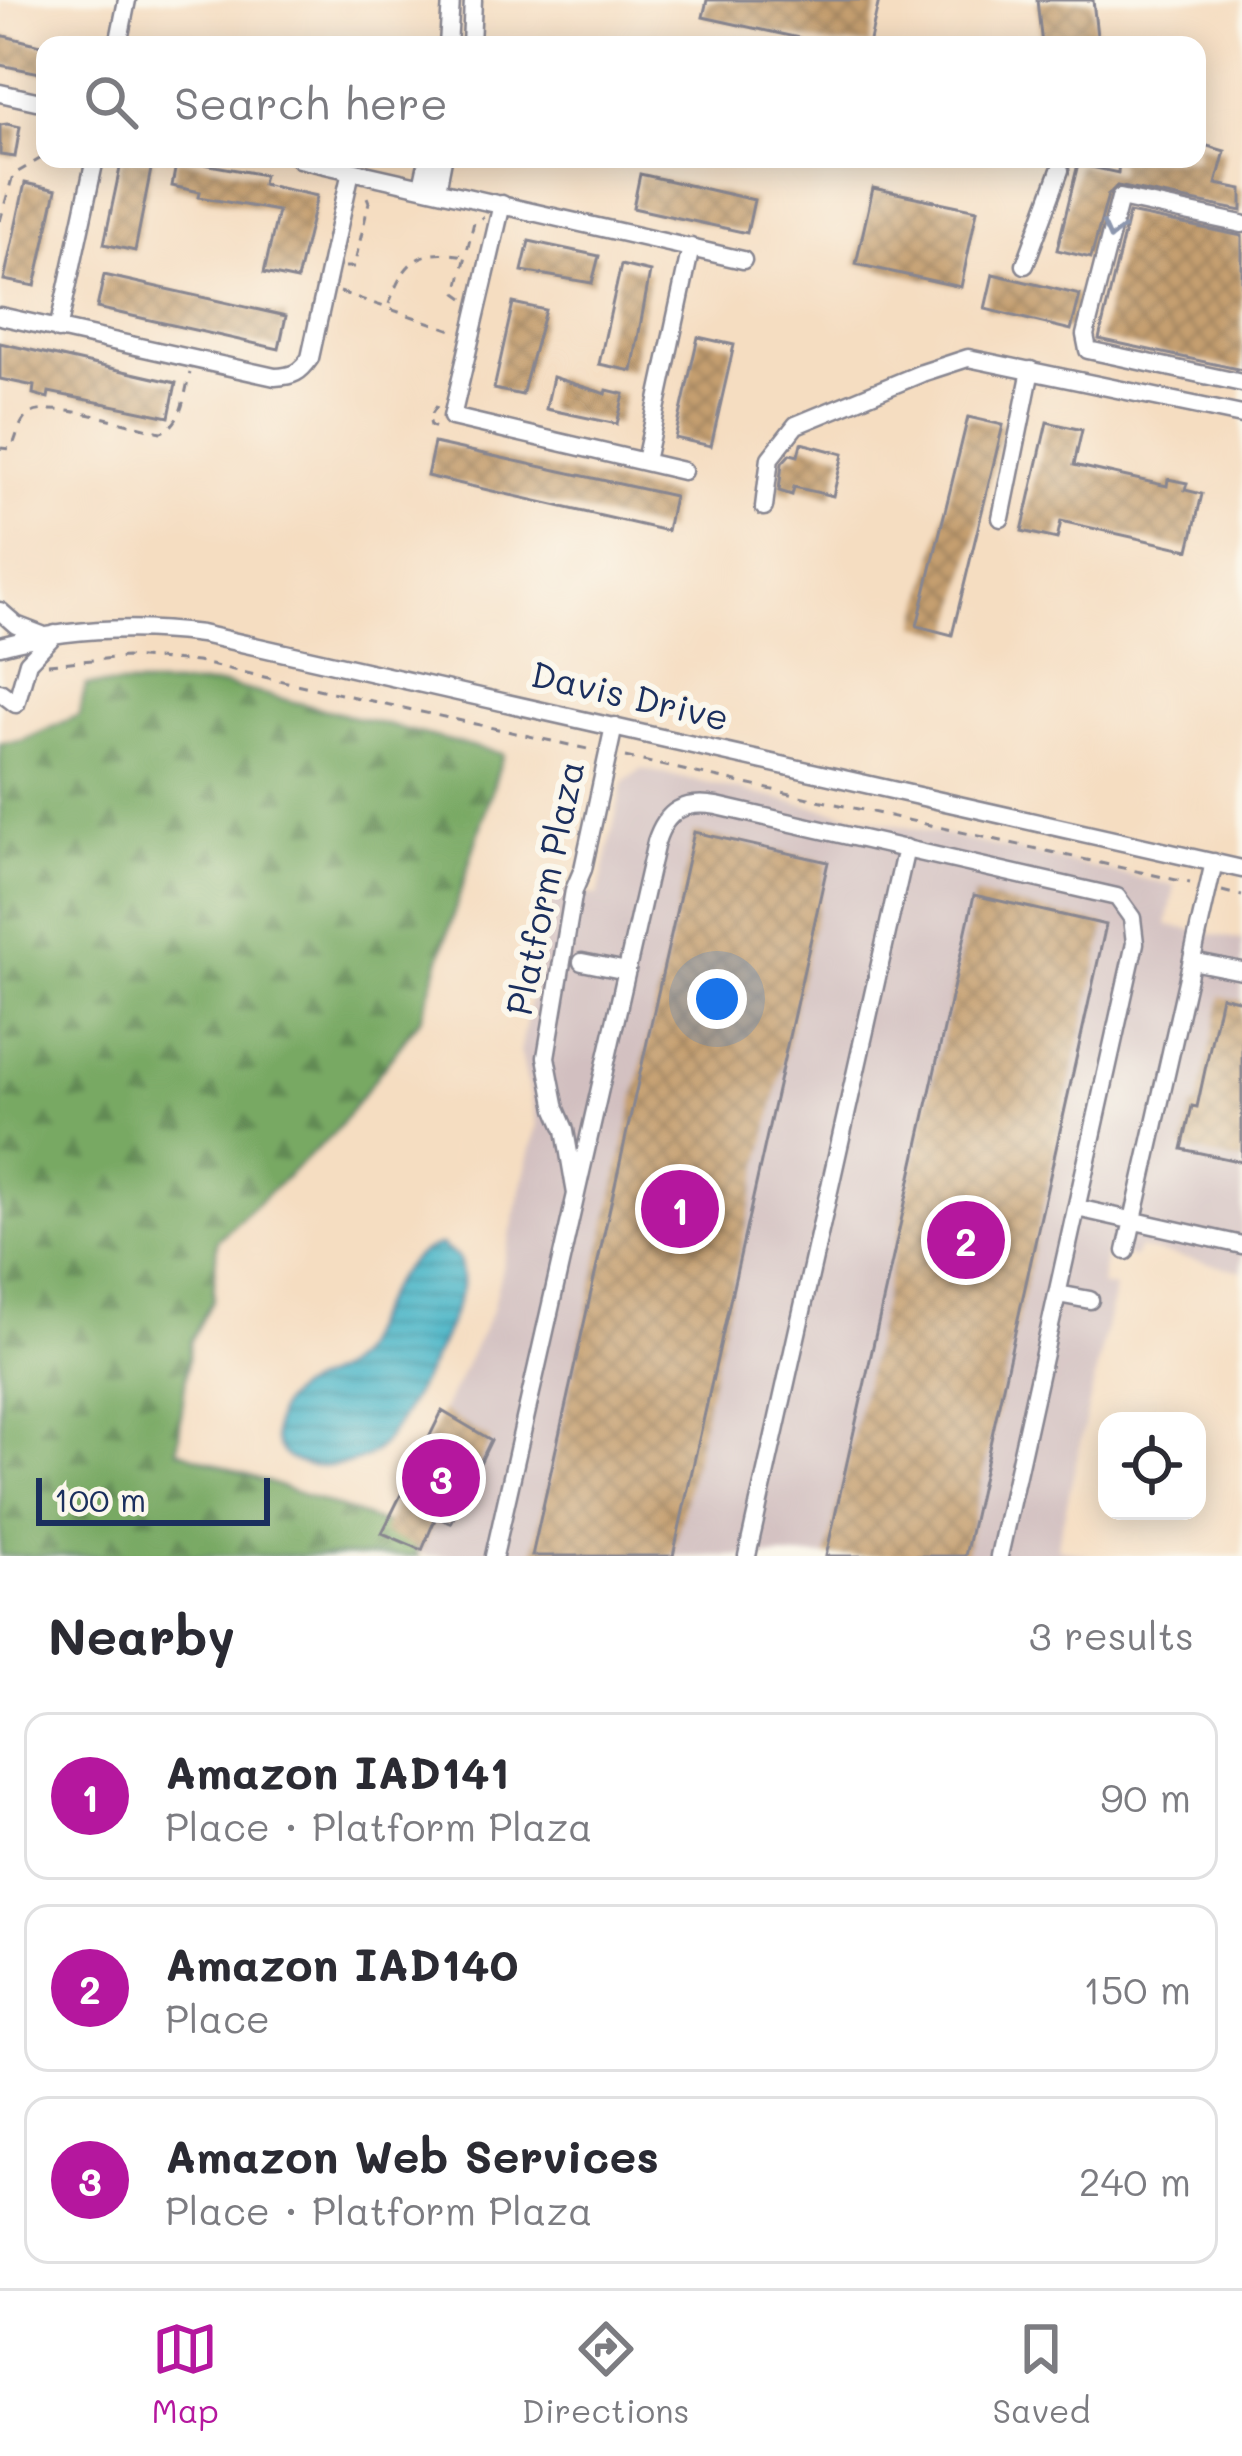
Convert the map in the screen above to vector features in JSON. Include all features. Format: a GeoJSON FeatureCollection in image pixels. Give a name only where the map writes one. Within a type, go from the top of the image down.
{"type":"FeatureCollection","features":[{"type":"Feature","properties":{"kind":"street"},"geometry":{"type":"LineString","coordinates":[[120,36],[127,0]]}},
{"type":"Feature","properties":{"kind":"street"},"geometry":{"type":"LineString","coordinates":[[449,36],[451,0]]}},
{"type":"Feature","properties":{"kind":"street"},"geometry":{"type":"LineString","coordinates":[[471,36],[473,0]]}},
{"type":"Feature","properties":{"kind":"street"},"geometry":{"type":"LineString","coordinates":[[0,93],[36,101]]}},
{"type":"Feature","properties":{"kind":"street"},"geometry":{"type":"LineString","coordinates":[[58,330],[93,168]]}},
{"type":"Feature","properties":{"kind":"street"},"geometry":{"type":"LineString","coordinates":[[338,168],[743,260]]}},
{"type":"Feature","properties":{"kind":"street"},"geometry":{"type":"LineString","coordinates":[[428,168],[429,188]]}},
{"type":"Feature","properties":{"kind":"street"},"geometry":{"type":"LineString","coordinates":[[429,188],[439,168]]}},
{"type":"Feature","properties":{"kind":"street"},"geometry":{"type":"LineString","coordinates":[[1025,266],[1060,170]]}},
{"type":"Feature","properties":{"kind":"street"},"geometry":{"type":"LineString","coordinates":[[0,316],[275,377],[300,372],[310,358],[351,171]]}},
{"type":"Feature","properties":{"kind":"street"},"geometry":{"type":"LineString","coordinates":[[1242,224],[1120,198],[1085,335],[1088,350],[1242,383]]}},
{"type":"Feature","properties":{"kind":"street"},"geometry":{"type":"LineString","coordinates":[[502,204],[452,417],[683,470]]}},
{"type":"Feature","properties":{"kind":"street"},"geometry":{"type":"LineString","coordinates":[[645,461],[692,247]]}},
{"type":"Feature","properties":{"kind":"street"},"geometry":{"type":"LineString","coordinates":[[764,507],[770,458],[796,425],[968,358],[1242,416]]}},
{"type":"Feature","properties":{"kind":"street"},"geometry":{"type":"LineString","coordinates":[[1155,397],[1162,365]]}},
{"type":"Feature","properties":{"kind":"street"},"geometry":{"type":"LineString","coordinates":[[1001,518],[1031,370]]}},
{"type":"Feature","properties":{"kind":"street"},"geometry":{"type":"LineString","coordinates":[[0,611],[16,625],[49,635],[28,662],[16,704],[0,692]]}},
{"type":"Feature","properties":{"kind":"street","name":"Davis Drive"},"geometry":{"type":"LineString","coordinates":[[0,646],[125,627],[201,634],[1242,868]]}},
{"type":"Feature","properties":{"kind":"street","name":"Platform Plaza"},"geometry":{"type":"LineString","coordinates":[[494,1556],[576,1195],[565,1130],[549,1078],[547,1037],[574,890],[583,869],[614,726]]}},
{"type":"Feature","properties":{"kind":"street"},"geometry":{"type":"LineString","coordinates":[[576,1195],[656,842],[667,817],[677,808],[702,803],[1117,897],[1136,929],[1132,961],[999,1556]]}},
{"type":"Feature","properties":{"kind":"street"},"geometry":{"type":"LineString","coordinates":[[747,1556],[907,848]]}},
{"type":"Feature","properties":{"kind":"street"},"geometry":{"type":"LineString","coordinates":[[1126,1251],[1214,862]]}},
{"type":"Feature","properties":{"kind":"street"},"geometry":{"type":"LineString","coordinates":[[1192,961],[1242,971]]}},
{"type":"Feature","properties":{"kind":"street"},"geometry":{"type":"LineString","coordinates":[[582,962],[627,971]]}},
{"type":"Feature","properties":{"kind":"street"},"geometry":{"type":"LineString","coordinates":[[1077,1208],[1242,1245]]}},
{"type":"Feature","properties":{"kind":"street"},"geometry":{"type":"LineString","coordinates":[[1058,1294],[1090,1300]]}},
{"type":"Feature","properties":{"kind":"path"},"geometry":{"type":"LineString","coordinates":[[0,221],[13,175],[36,163]]}},
{"type":"Feature","properties":{"kind":"path"},"geometry":{"type":"LineString","coordinates":[[0,184],[10,189]]}},
{"type":"Feature","properties":{"kind":"path"},"geometry":{"type":"LineString","coordinates":[[340,267],[354,267],[369,202],[364,190]]}},
{"type":"Feature","properties":{"kind":"path"},"geometry":{"type":"LineString","coordinates":[[470,302],[457,293],[475,222],[485,216]]}},
{"type":"Feature","properties":{"kind":"path"},"geometry":{"type":"LineString","coordinates":[[389,306],[394,290],[418,257],[439,250],[468,256]]}},
{"type":"Feature","properties":{"kind":"path"},"geometry":{"type":"LineString","coordinates":[[335,289],[461,333]]}},
{"type":"Feature","properties":{"kind":"path"},"geometry":{"type":"LineString","coordinates":[[0,448],[11,449],[21,423],[35,411],[54,409],[170,430],[177,422],[194,358]]}},
{"type":"Feature","properties":{"kind":"shaded area"},"geometry":{"type":"Polygon","coordinates":[[[642,769],[1175,886],[1167,925],[1242,940],[1242,1271],[1139,1248],[1133,1258],[1107,1247],[1101,1285],[1115,1288],[1057,1548],[1092,1556],[427,1556],[381,1536],[491,1313],[537,1124],[520,1052],[554,885],[598,896],[623,783],[642,769]]]}},
{"type":"Feature","properties":{"kind":"green space"},"geometry":{"type":"Polygon","coordinates":[[[86,685],[226,685],[503,754],[422,1016],[334,1133],[217,1240],[213,1299],[190,1342],[177,1450],[408,1532],[418,1556],[0,1556],[0,743],[22,741],[79,715],[86,685]]]}},
{"type":"Feature","properties":{"kind":"water"},"geometry":{"type":"Polygon","coordinates":[[[441,1245],[459,1259],[462,1286],[438,1349],[396,1425],[372,1454],[357,1461],[321,1467],[289,1458],[279,1448],[275,1433],[284,1401],[352,1360],[401,1272],[426,1250],[441,1245]]]}},
{"type":"Feature","properties":{"kind":"building"},"geometry":{"type":"Polygon","coordinates":[[[707,0],[879,0],[871,36],[790,36],[703,17],[707,0]]]}},
{"type":"Feature","properties":{"kind":"building"},"geometry":{"type":"Polygon","coordinates":[[[1037,0],[1093,0],[1097,36],[1041,36],[1037,0]]]}},
{"type":"Feature","properties":{"kind":"building"},"geometry":{"type":"Polygon","coordinates":[[[0,35],[36,44],[36,72],[0,65],[0,35]]]}},
{"type":"Feature","properties":{"kind":"building"},"geometry":{"type":"Polygon","coordinates":[[[0,125],[20,127],[15,157],[0,155],[0,125]]]}},
{"type":"Feature","properties":{"kind":"building"},"geometry":{"type":"Polygon","coordinates":[[[1206,146],[1225,151],[1216,184],[1242,189],[1242,211],[1117,186],[1108,195],[1091,258],[1057,250],[1077,168],[1118,173],[1118,168],[1206,168],[1206,146]]]}},
{"type":"Feature","properties":{"kind":"building"},"geometry":{"type":"Polygon","coordinates":[[[120,168],[151,168],[135,251],[104,244],[120,168]]]}},
{"type":"Feature","properties":{"kind":"building"},"geometry":{"type":"Polygon","coordinates":[[[175,168],[226,168],[264,175],[262,184],[317,196],[297,280],[264,273],[278,211],[199,197],[200,192],[172,186],[175,168]]]}},
{"type":"Feature","properties":{"kind":"building"},"geometry":{"type":"Polygon","coordinates":[[[640,174],[754,200],[747,233],[633,208],[640,174]]]}},
{"type":"Feature","properties":{"kind":"building"},"geometry":{"type":"Polygon","coordinates":[[[25,183],[56,190],[35,286],[4,280],[25,183]]]}},
{"type":"Feature","properties":{"kind":"building"},"geometry":{"type":"Polygon","coordinates":[[[873,188],[977,210],[961,287],[856,264],[873,188]]]}},
{"type":"Feature","properties":{"kind":"building"},"geometry":{"type":"Polygon","coordinates":[[[1129,213],[1242,236],[1242,370],[1099,339],[1129,213]]]}},
{"type":"Feature","properties":{"kind":"building"},"geometry":{"type":"Polygon","coordinates":[[[529,241],[599,256],[592,283],[522,271],[529,241]]]}},
{"type":"Feature","properties":{"kind":"building"},"geometry":{"type":"Polygon","coordinates":[[[621,265],[650,272],[632,371],[599,364],[621,265]]]}},
{"type":"Feature","properties":{"kind":"building"},"geometry":{"type":"Polygon","coordinates":[[[993,274],[1080,295],[1071,330],[985,309],[993,274]]]}},
{"type":"Feature","properties":{"kind":"building"},"geometry":{"type":"Polygon","coordinates":[[[104,275],[286,316],[279,349],[97,308],[104,275]]]}},
{"type":"Feature","properties":{"kind":"building"},"geometry":{"type":"Polygon","coordinates":[[[513,303],[545,310],[522,395],[494,389],[513,303]]]}},
{"type":"Feature","properties":{"kind":"building"},"geometry":{"type":"Polygon","coordinates":[[[698,337],[734,345],[711,446],[675,438],[698,337]]]}},
{"type":"Feature","properties":{"kind":"building"},"geometry":{"type":"Polygon","coordinates":[[[0,343],[176,383],[169,417],[49,392],[48,398],[33,394],[34,386],[0,379],[0,343]]]}},
{"type":"Feature","properties":{"kind":"building"},"geometry":{"type":"Polygon","coordinates":[[[553,377],[606,394],[607,390],[624,394],[617,424],[546,409],[553,377]]]}},
{"type":"Feature","properties":{"kind":"building"},"geometry":{"type":"Polygon","coordinates":[[[968,417],[1003,425],[952,635],[917,626],[968,417]]]}},
{"type":"Feature","properties":{"kind":"building"},"geometry":{"type":"Polygon","coordinates":[[[1047,422],[1082,430],[1074,465],[1167,486],[1168,479],[1187,483],[1185,490],[1202,494],[1189,550],[1061,521],[1057,539],[1022,531],[1047,422]]]}},
{"type":"Feature","properties":{"kind":"building"},"geometry":{"type":"Polygon","coordinates":[[[434,443],[674,496],[667,531],[427,476],[434,443]]]}},
{"type":"Feature","properties":{"kind":"building"},"geometry":{"type":"Polygon","coordinates":[[[801,443],[843,454],[833,496],[794,487],[792,495],[779,491],[782,463],[790,454],[798,456],[801,443]]]}},
{"type":"Feature","properties":{"kind":"building"},"geometry":{"type":"Polygon","coordinates":[[[694,832],[828,862],[673,1556],[532,1556],[694,832]]]}},
{"type":"Feature","properties":{"kind":"building"},"geometry":{"type":"Polygon","coordinates":[[[974,895],[1106,925],[965,1556],[826,1556],[974,895]]]}},
{"type":"Feature","properties":{"kind":"building"},"geometry":{"type":"Polygon","coordinates":[[[1221,996],[1242,1001],[1242,1162],[1182,1149],[1192,1106],[1197,1107],[1221,996]]]}},
{"type":"Feature","properties":{"kind":"building"},"geometry":{"type":"Polygon","coordinates":[[[442,1411],[491,1440],[451,1523],[436,1517],[422,1550],[382,1533],[442,1411]]]}},
{"type":"Feature","properties":{"kind":"place","name":"Amazon IAD141"},"geometry":{"type":"Point","coordinates":[680,1209]}},
{"type":"Feature","properties":{"kind":"place","name":"Amazon IAD140"},"geometry":{"type":"Point","coordinates":[966,1240]}},
{"type":"Feature","properties":{"kind":"place","name":"Amazon Web Services"},"geometry":{"type":"Point","coordinates":[441,1478]}}]}
